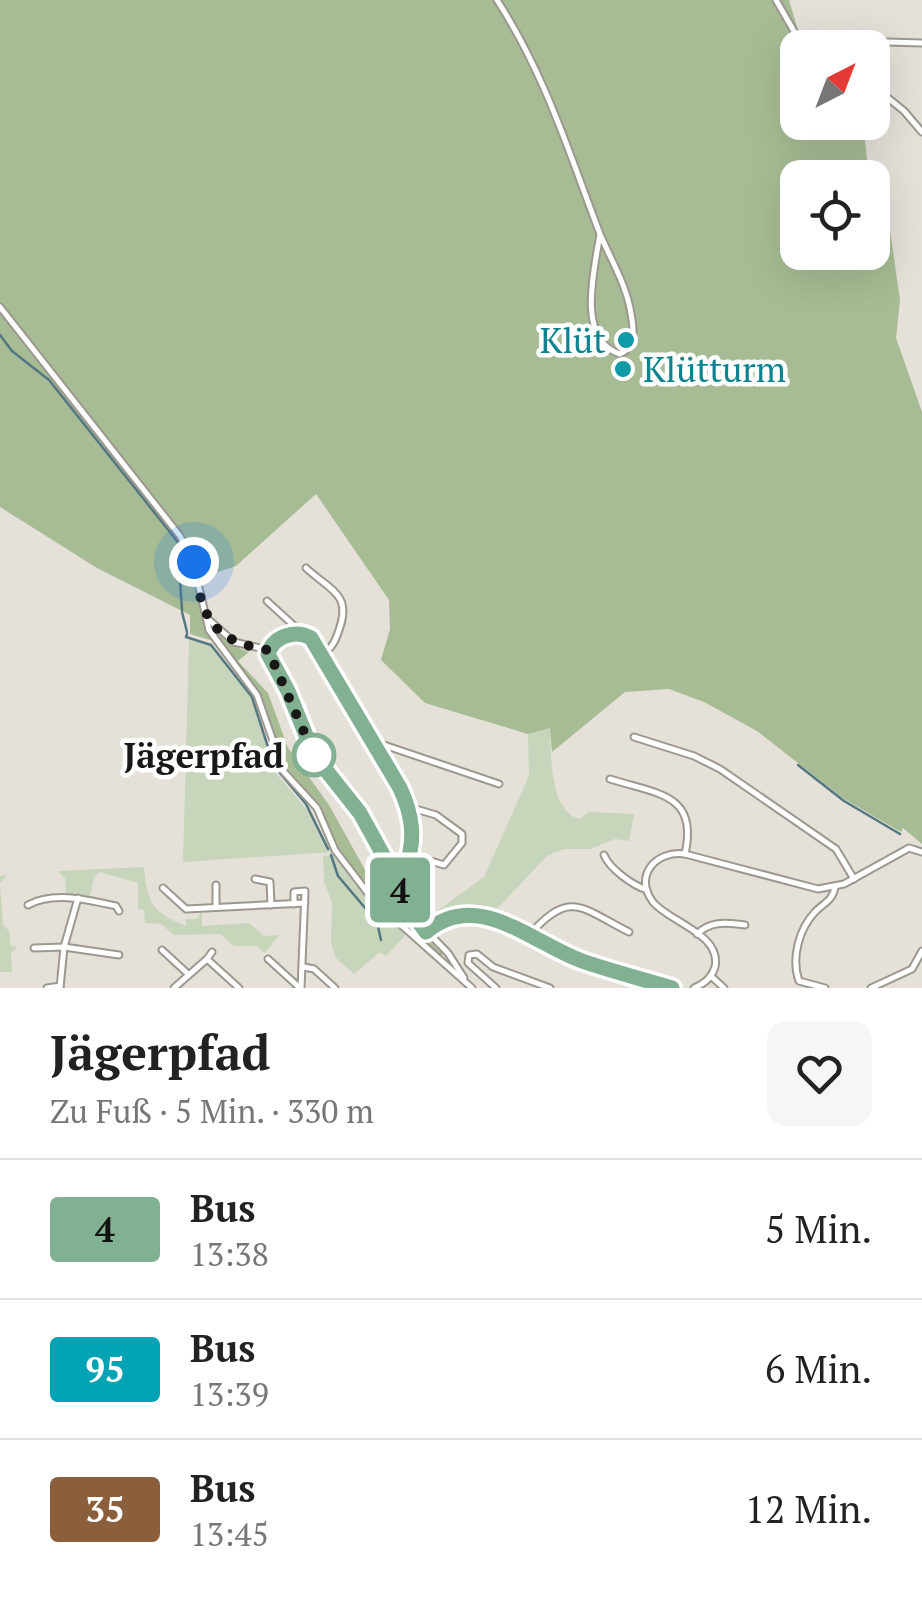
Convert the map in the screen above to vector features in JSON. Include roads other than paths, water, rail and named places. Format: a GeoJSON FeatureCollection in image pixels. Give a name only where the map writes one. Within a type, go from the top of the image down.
{"type":"FeatureCollection","features":[{"type":"Feature","properties":{"kind":"street"},"geometry":{"type":"LineString","coordinates":[[497,0],[554,106],[628,300],[631,347],[620,354],[610,351],[602,339],[589,304],[600,234]]}},
{"type":"Feature","properties":{"kind":"street"},"geometry":{"type":"LineString","coordinates":[[776,0],[793,30]]}},
{"type":"Feature","properties":{"kind":"street"},"geometry":{"type":"LineString","coordinates":[[890,42],[922,43]]}},
{"type":"Feature","properties":{"kind":"street"},"geometry":{"type":"LineString","coordinates":[[890,100],[922,132]]}},
{"type":"Feature","properties":{"kind":"street"},"geometry":{"type":"LineString","coordinates":[[0,307],[180,536],[194,562],[204,616],[214,639],[257,695],[284,772],[317,808],[335,850],[373,900],[469,985]]}},
{"type":"Feature","properties":{"kind":"street"},"geometry":{"type":"LineString","coordinates":[[306,568],[344,602],[346,610],[334,644],[322,656]]}},
{"type":"Feature","properties":{"kind":"street"},"geometry":{"type":"LineString","coordinates":[[268,601],[311,638],[409,807],[414,838],[398,882]]}},
{"type":"Feature","properties":{"kind":"street"},"geometry":{"type":"LineString","coordinates":[[204,616],[234,642],[268,650]]}},
{"type":"Feature","properties":{"kind":"street"},"geometry":{"type":"LineString","coordinates":[[268,650],[282,638],[302,633]]}},
{"type":"Feature","properties":{"kind":"street"},"geometry":{"type":"LineString","coordinates":[[268,650],[314,755],[351,799],[398,882],[402,899],[426,932],[448,953],[469,985]]}},
{"type":"Feature","properties":{"kind":"street"},"geometry":{"type":"LineString","coordinates":[[634,737],[720,768],[836,848],[854,879]]}},
{"type":"Feature","properties":{"kind":"street"},"geometry":{"type":"LineString","coordinates":[[377,748],[384,745],[499,784]]}},
{"type":"Feature","properties":{"kind":"street"},"geometry":{"type":"LineString","coordinates":[[610,780],[671,799],[686,813],[690,834],[685,854]]}},
{"type":"Feature","properties":{"kind":"street"},"geometry":{"type":"LineString","coordinates":[[409,807],[436,815],[462,834],[462,843],[444,865],[410,856]]}},
{"type":"Feature","properties":{"kind":"street"},"geometry":{"type":"LineString","coordinates":[[694,988],[711,976],[716,961],[698,934],[654,904],[646,890],[651,864],[664,855],[685,854],[804,888],[835,888],[898,853],[919,850]]}},
{"type":"Feature","properties":{"kind":"street"},"geometry":{"type":"LineString","coordinates":[[604,855],[606,862],[646,890]]}},
{"type":"Feature","properties":{"kind":"street"},"geometry":{"type":"LineString","coordinates":[[255,880],[270,882],[271,905]]}},
{"type":"Feature","properties":{"kind":"street"},"geometry":{"type":"LineString","coordinates":[[216,885],[216,907]]}},
{"type":"Feature","properties":{"kind":"street"},"geometry":{"type":"LineString","coordinates":[[162,888],[186,909],[305,904]]}},
{"type":"Feature","properties":{"kind":"street"},"geometry":{"type":"LineString","coordinates":[[824,988],[799,980],[796,952],[808,921],[833,896],[835,888]]}},
{"type":"Feature","properties":{"kind":"street"},"geometry":{"type":"LineString","coordinates":[[294,904],[294,892],[305,891],[301,988]]}},
{"type":"Feature","properties":{"kind":"street"},"geometry":{"type":"LineString","coordinates":[[28,905],[36,900],[78,898],[116,906],[119,911]]}},
{"type":"Feature","properties":{"kind":"street"},"geometry":{"type":"LineString","coordinates":[[47,988],[60,987],[64,947],[78,898]]}},
{"type":"Feature","properties":{"kind":"street"},"geometry":{"type":"LineString","coordinates":[[530,934],[550,912],[569,905],[629,932]]}},
{"type":"Feature","properties":{"kind":"street"},"geometry":{"type":"LineString","coordinates":[[426,932],[444,919],[464,914],[490,918],[580,960],[672,988]]}},
{"type":"Feature","properties":{"kind":"street"},"geometry":{"type":"LineString","coordinates":[[698,934],[705,926],[724,922],[745,925]]}},
{"type":"Feature","properties":{"kind":"street"},"geometry":{"type":"LineString","coordinates":[[34,948],[64,947],[119,954]]}},
{"type":"Feature","properties":{"kind":"street"},"geometry":{"type":"LineString","coordinates":[[162,950],[187,973]]}},
{"type":"Feature","properties":{"kind":"street"},"geometry":{"type":"LineString","coordinates":[[871,988],[912,969],[922,951]]}},
{"type":"Feature","properties":{"kind":"street"},"geometry":{"type":"LineString","coordinates":[[174,988],[212,952]]}},
{"type":"Feature","properties":{"kind":"street"},"geometry":{"type":"LineString","coordinates":[[443,964],[449,960],[448,953]]}},
{"type":"Feature","properties":{"kind":"street"},"geometry":{"type":"LineString","coordinates":[[496,988],[468,963],[469,955],[477,954],[493,968],[550,988]]}},
{"type":"Feature","properties":{"kind":"street"},"geometry":{"type":"LineString","coordinates":[[206,959],[239,988]]}},
{"type":"Feature","properties":{"kind":"street"},"geometry":{"type":"LineString","coordinates":[[268,959],[301,988]]}},
{"type":"Feature","properties":{"kind":"street"},"geometry":{"type":"LineString","coordinates":[[304,967],[314,969],[336,988]]}},
{"type":"Feature","properties":{"kind":"street"},"geometry":{"type":"LineString","coordinates":[[711,976],[724,988]]}},
{"type":"Feature","properties":{"kind":"street"},"geometry":{"type":"LineString","coordinates":[[458,988],[469,985]]}},
{"type":"Feature","properties":{"kind":"waterway"},"geometry":{"type":"LineString","coordinates":[[0,335],[12,351],[49,380],[181,546],[186,569],[183,575]]}},
{"type":"Feature","properties":{"kind":"waterway"},"geometry":{"type":"LineString","coordinates":[[180,580],[182,610]]}},
{"type":"Feature","properties":{"kind":"waterway"},"geometry":{"type":"LineString","coordinates":[[182,612],[187,632]]}},
{"type":"Feature","properties":{"kind":"waterway"},"geometry":{"type":"LineString","coordinates":[[187,634],[186,637],[211,645],[252,697],[274,766],[306,804],[328,849]]}},
{"type":"Feature","properties":{"kind":"waterway"},"geometry":{"type":"LineString","coordinates":[[798,765],[844,801],[900,834]]}},
{"type":"Feature","properties":{"kind":"waterway"},"geometry":{"type":"LineString","coordinates":[[331,855],[338,876],[377,922],[381,940]]}},
{"type":"Feature","properties":{"kind":"place","name":"Klüt"},"geometry":{"type":"Point","coordinates":[626,340]}},
{"type":"Feature","properties":{"kind":"place","name":"Klütturm"},"geometry":{"type":"Point","coordinates":[623,369]}},
{"type":"Feature","properties":{"kind":"place","name":"Jägerpfad"},"geometry":{"type":"Point","coordinates":[314,755]}}]}
